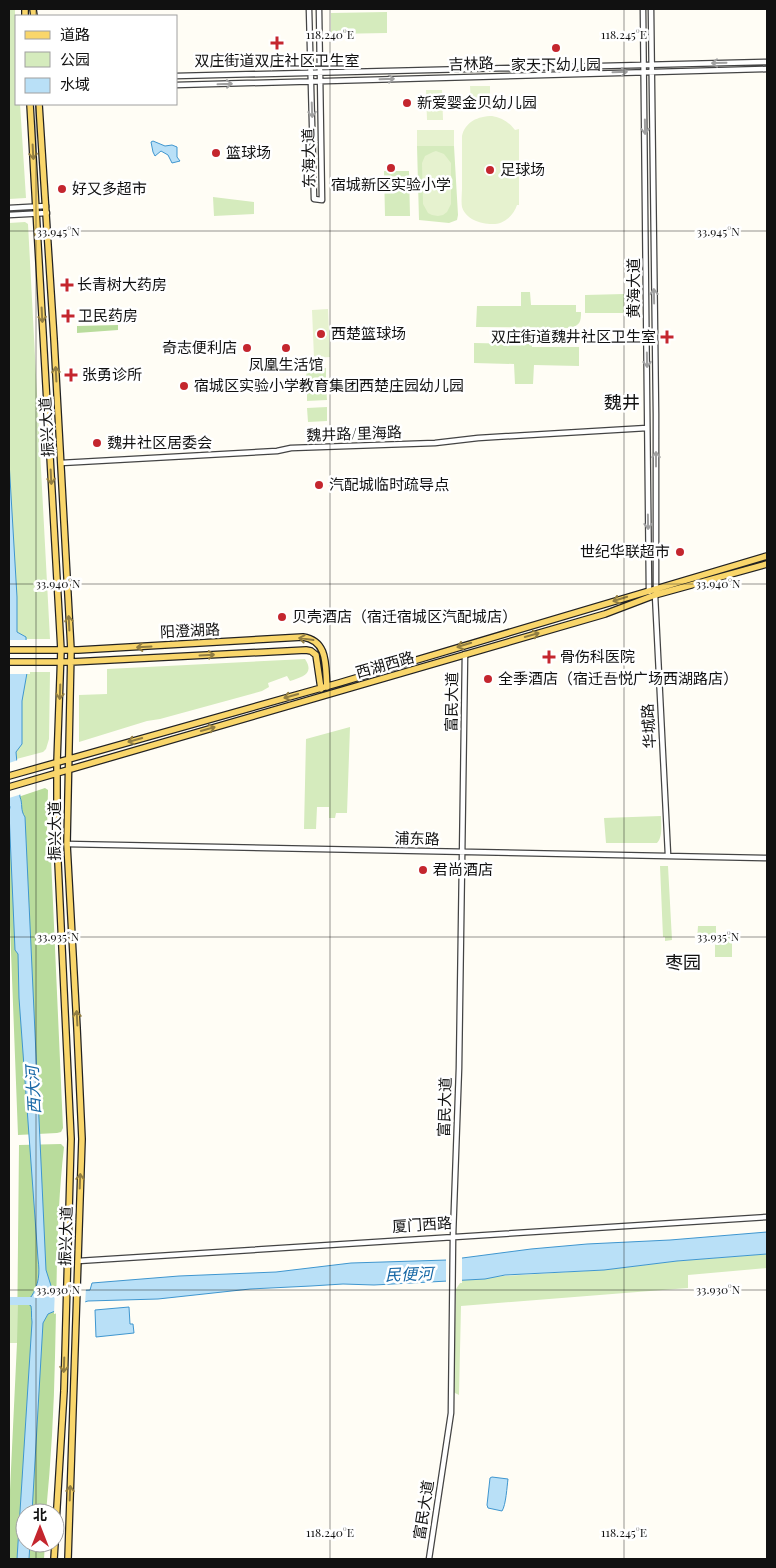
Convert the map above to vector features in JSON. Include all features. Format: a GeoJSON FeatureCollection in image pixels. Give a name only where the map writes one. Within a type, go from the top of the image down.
{"type":"FeatureCollection","features":[{"type":"Feature","properties":{"kind":"main road","name":"振兴大道"},"geometry":{"type":"LineString","coordinates":[[30,105],[61,650],[56,841],[71,1139],[64,1391],[57,1503]]}},
{"type":"Feature","properties":{"kind":"main road","name":"振兴大道"},"geometry":{"type":"LineString","coordinates":[[39,105],[71,650],[67,844],[82,1139],[68,1559]]}},
{"type":"Feature","properties":{"kind":"main road","name":"西湖西路"},"geometry":{"type":"LineString","coordinates":[[9,788],[57,772],[605,614],[653,593],[767,556]]}},
{"type":"Feature","properties":{"kind":"main road","name":"西湖西路"},"geometry":{"type":"LineString","coordinates":[[9,776],[653,593],[767,564]]}},
{"type":"Feature","properties":{"kind":"main road","name":"阳澄湖路"},"geometry":{"type":"LineString","coordinates":[[9,650],[71,650],[303,637],[314,640],[322,649],[325,695]]}},
{"type":"Feature","properties":{"kind":"main road","name":"阳澄湖路"},"geometry":{"type":"LineString","coordinates":[[9,662],[71,662],[306,650],[316,655],[324,686]]}},
{"type":"Feature","properties":{"kind":"street","name":"东海大道"},"geometry":{"type":"LineString","coordinates":[[309,9],[314,199],[322,200],[319,9]]}},
{"type":"Feature","properties":{"kind":"street","name":"黄海大道"},"geometry":{"type":"LineString","coordinates":[[643,9],[648,428],[653,593]]}},
{"type":"Feature","properties":{"kind":"street","name":"黄海大道"},"geometry":{"type":"LineString","coordinates":[[651,9],[656,424],[653,593]]}},
{"type":"Feature","properties":{"kind":"street","name":"吉林路"},"geometry":{"type":"LineString","coordinates":[[178,76],[767,62]]}},
{"type":"Feature","properties":{"kind":"street","name":"吉林路"},"geometry":{"type":"LineString","coordinates":[[178,85],[767,69]]}},
{"type":"Feature","properties":{"kind":"street"},"geometry":{"type":"LineString","coordinates":[[9,208],[36,207],[46,210]]}},
{"type":"Feature","properties":{"kind":"street"},"geometry":{"type":"LineString","coordinates":[[9,215],[36,214],[46,210]]}},
{"type":"Feature","properties":{"kind":"street","name":"魏井路/里海路"},"geometry":{"type":"LineString","coordinates":[[61,463],[277,451],[291,448],[435,443],[473,438],[648,428]]}},
{"type":"Feature","properties":{"kind":"street","name":"华城路"},"geometry":{"type":"LineString","coordinates":[[653,593],[668,856]]}},
{"type":"Feature","properties":{"kind":"street","name":"富民大道"},"geometry":{"type":"LineString","coordinates":[[429,1559],[451,1413],[453,1236],[459,1068],[465,654]]}},
{"type":"Feature","properties":{"kind":"street","name":"浦东路"},"geometry":{"type":"LineString","coordinates":[[67,844],[767,858]]}},
{"type":"Feature","properties":{"kind":"street","name":"厦门西路"},"geometry":{"type":"LineString","coordinates":[[78,1261],[767,1217]]}},
{"type":"Feature","properties":{"kind":"green space"},"geometry":{"type":"Polygon","coordinates":[[[9,9],[15,9],[15,105],[20,105],[26,198],[9,199],[9,9]]]}},
{"type":"Feature","properties":{"kind":"green space"},"geometry":{"type":"Polygon","coordinates":[[[387,12],[387,33],[331,34],[331,13],[387,12]]]}},
{"type":"Feature","properties":{"kind":"green space"},"geometry":{"type":"Polygon","coordinates":[[[470,86],[490,86],[490,103],[471,103],[470,86]]]}},
{"type":"Feature","properties":{"kind":"green space"},"geometry":{"type":"Polygon","coordinates":[[[426,90],[442,90],[443,120],[427,120],[426,90]]]}},
{"type":"Feature","properties":{"kind":"green space"},"geometry":{"type":"Polygon","coordinates":[[[492,116],[505,121],[515,130],[519,129],[519,205],[517,205],[512,215],[506,220],[490,224],[471,218],[464,212],[462,207],[462,136],[466,127],[473,121],[482,117],[492,116]]]}},
{"type":"Feature","properties":{"kind":"green space"},"geometry":{"type":"Polygon","coordinates":[[[417,130],[454,130],[454,146],[417,146],[417,130]]]}},
{"type":"Feature","properties":{"kind":"green space"},"geometry":{"type":"Polygon","coordinates":[[[417,146],[454,146],[457,220],[449,223],[419,220],[417,146]]]}},
{"type":"Feature","properties":{"kind":"green space"},"geometry":{"type":"Polygon","coordinates":[[[436,151],[444,154],[451,163],[451,204],[447,212],[438,216],[428,213],[423,204],[422,163],[425,156],[436,151]]]}},
{"type":"Feature","properties":{"kind":"green space"},"geometry":{"type":"Polygon","coordinates":[[[384,171],[409,171],[410,216],[385,216],[384,171]]]}},
{"type":"Feature","properties":{"kind":"green space"},"geometry":{"type":"Polygon","coordinates":[[[213,197],[254,202],[254,214],[214,216],[213,197]]]}},
{"type":"Feature","properties":{"kind":"green space"},"geometry":{"type":"Polygon","coordinates":[[[25,222],[28,224],[50,639],[9,639],[9,223],[25,222]]]}},
{"type":"Feature","properties":{"kind":"green space"},"geometry":{"type":"Polygon","coordinates":[[[521,292],[530,292],[531,305],[576,305],[576,312],[581,312],[579,323],[570,328],[476,327],[477,306],[521,306],[521,292]]]}},
{"type":"Feature","properties":{"kind":"green space"},"geometry":{"type":"Polygon","coordinates":[[[624,294],[624,313],[585,313],[585,295],[624,294]]]}},
{"type":"Feature","properties":{"kind":"green space","name":"西楚篮球场"},"geometry":{"type":"Polygon","coordinates":[[[328,309],[330,357],[314,358],[312,310],[328,309]]]}},
{"type":"Feature","properties":{"kind":"green space"},"geometry":{"type":"Polygon","coordinates":[[[118,325],[118,330],[77,333],[77,326],[118,325]]]}},
{"type":"Feature","properties":{"kind":"green space"},"geometry":{"type":"Polygon","coordinates":[[[517,329],[532,329],[532,347],[579,347],[579,366],[534,365],[533,384],[515,384],[514,364],[474,363],[474,343],[517,344],[517,329]]]}},
{"type":"Feature","properties":{"kind":"green space"},"geometry":{"type":"Polygon","coordinates":[[[326,368],[326,382],[307,383],[306,369],[326,368]]]}},
{"type":"Feature","properties":{"kind":"green space"},"geometry":{"type":"Polygon","coordinates":[[[326,386],[327,400],[307,401],[307,387],[326,386]]]}},
{"type":"Feature","properties":{"kind":"green space"},"geometry":{"type":"Polygon","coordinates":[[[327,407],[327,421],[308,422],[307,408],[327,407]]]}},
{"type":"Feature","properties":{"kind":"green space"},"geometry":{"type":"Polygon","coordinates":[[[305,659],[309,668],[306,674],[299,678],[290,681],[287,676],[268,683],[269,687],[262,691],[147,721],[79,742],[79,695],[107,694],[107,669],[305,659]]]}},
{"type":"Feature","properties":{"kind":"green space"},"geometry":{"type":"Polygon","coordinates":[[[9,672],[50,672],[49,739],[46,749],[43,752],[9,761],[9,672]]]}},
{"type":"Feature","properties":{"kind":"green space"},"geometry":{"type":"Polygon","coordinates":[[[350,727],[347,813],[336,813],[335,818],[329,818],[329,807],[317,807],[316,829],[304,829],[306,739],[350,727]]]}},
{"type":"Feature","properties":{"kind":"green space"},"geometry":{"type":"Polygon","coordinates":[[[45,788],[48,790],[47,832],[51,858],[63,1128],[61,1132],[57,1133],[18,1135],[9,899],[9,800],[45,788]]]}},
{"type":"Feature","properties":{"kind":"green space"},"geometry":{"type":"Polygon","coordinates":[[[661,816],[661,834],[657,843],[606,843],[604,818],[661,816]]]}},
{"type":"Feature","properties":{"kind":"green space"},"geometry":{"type":"Polygon","coordinates":[[[660,866],[668,866],[672,940],[665,941],[665,937],[663,937],[660,866]]]}},
{"type":"Feature","properties":{"kind":"green space"},"geometry":{"type":"Polygon","coordinates":[[[698,926],[716,926],[716,934],[732,935],[732,957],[715,957],[715,941],[697,941],[698,926]]]}},
{"type":"Feature","properties":{"kind":"green space"},"geometry":{"type":"Polygon","coordinates":[[[61,1144],[64,1147],[58,1226],[55,1376],[47,1503],[15,1503],[15,1553],[44,1553],[44,1559],[9,1559],[9,1511],[17,1343],[19,1145],[61,1144]]]}},
{"type":"Feature","properties":{"kind":"green space"},"geometry":{"type":"Polygon","coordinates":[[[767,1254],[767,1268],[688,1275],[688,1288],[461,1306],[459,1395],[453,1392],[456,1289],[462,1280],[604,1270],[677,1261],[767,1254]]]}},
{"type":"Feature","properties":{"kind":"green space"},"geometry":{"type":"Polygon","coordinates":[[[9,1303],[17,1303],[17,1343],[9,1343],[9,1303]]]}},
{"type":"Feature","properties":{"kind":"water"},"geometry":{"type":"Polygon","coordinates":[[[153,141],[165,146],[172,145],[177,147],[177,157],[180,161],[172,163],[168,155],[161,151],[155,156],[151,142],[153,141]]]}},
{"type":"Feature","properties":{"kind":"water"},"geometry":{"type":"Polygon","coordinates":[[[9,461],[17,597],[17,632],[26,637],[27,673],[22,701],[22,744],[16,752],[20,797],[25,817],[46,1270],[53,1292],[90,1290],[92,1283],[179,1276],[276,1272],[351,1263],[447,1260],[587,1244],[670,1240],[767,1232],[767,1254],[677,1261],[604,1270],[505,1275],[485,1279],[250,1289],[158,1299],[88,1301],[55,1311],[48,1314],[43,1323],[33,1503],[21,1503],[32,1322],[31,1306],[23,1300],[31,1297],[34,1292],[39,1269],[19,998],[18,954],[15,950],[9,804],[9,461]]]}},
{"type":"Feature","properties":{"kind":"water"},"geometry":{"type":"Polygon","coordinates":[[[129,1307],[130,1324],[133,1324],[134,1333],[96,1337],[95,1310],[129,1307]]]}},
{"type":"Feature","properties":{"kind":"water"},"geometry":{"type":"Polygon","coordinates":[[[490,1478],[508,1479],[502,1511],[488,1508],[487,1505],[490,1478]]]}},
{"type":"Feature","properties":{"kind":"water"},"geometry":{"type":"Polygon","coordinates":[[[17,1553],[29,1553],[29,1559],[17,1559],[17,1553]]]}},
{"type":"Feature","properties":{"kind":"pier"},"geometry":{"type":"Polygon","coordinates":[[[9,640],[29,640],[30,674],[9,674],[9,640]]]}},
{"type":"Feature","properties":{"kind":"pier"},"geometry":{"type":"Polygon","coordinates":[[[18,760],[22,794],[9,798],[9,763],[18,760]]]}},
{"type":"Feature","properties":{"kind":"pier"},"geometry":{"type":"Polygon","coordinates":[[[462,1256],[462,1283],[446,1283],[446,1257],[462,1256]]]}},
{"type":"Feature","properties":{"kind":"pier"},"geometry":{"type":"Polygon","coordinates":[[[86,1288],[85,1305],[54,1314],[55,1289],[86,1288]]]}},
{"type":"Feature","properties":{"kind":"waterway"},"geometry":{"type":"LineString","coordinates":[[9,1301],[31,1301]]}},
{"type":"Feature","properties":{"kind":"place","name":"双庄街道双庄社区卫生室"},"geometry":{"type":"Point","coordinates":[277,43]}},
{"type":"Feature","properties":{"kind":"place","name":"家天下幼儿园"},"geometry":{"type":"Point","coordinates":[556,48]}},
{"type":"Feature","properties":{"kind":"place","name":"新爱婴金贝幼儿园"},"geometry":{"type":"Point","coordinates":[407,103]}},
{"type":"Feature","properties":{"kind":"place","name":"篮球场"},"geometry":{"type":"Point","coordinates":[216,153]}},
{"type":"Feature","properties":{"kind":"place","name":"宿城新区实验小学"},"geometry":{"type":"Point","coordinates":[391,168]}},
{"type":"Feature","properties":{"kind":"place","name":"足球场"},"geometry":{"type":"Point","coordinates":[490,170]}},
{"type":"Feature","properties":{"kind":"place","name":"好又多超市"},"geometry":{"type":"Point","coordinates":[62,189]}},
{"type":"Feature","properties":{"kind":"place","name":"长青树大药房"},"geometry":{"type":"Point","coordinates":[67,285]}},
{"type":"Feature","properties":{"kind":"place","name":"卫民药房"},"geometry":{"type":"Point","coordinates":[68,316]}},
{"type":"Feature","properties":{"kind":"place","name":"西楚篮球场"},"geometry":{"type":"Point","coordinates":[321,334]}},
{"type":"Feature","properties":{"kind":"place","name":"双庄街道魏井社区卫生室"},"geometry":{"type":"Point","coordinates":[667,337]}},
{"type":"Feature","properties":{"kind":"place","name":"奇志便利店"},"geometry":{"type":"Point","coordinates":[247,348]}},
{"type":"Feature","properties":{"kind":"place","name":"凤凰生活馆"},"geometry":{"type":"Point","coordinates":[286,348]}},
{"type":"Feature","properties":{"kind":"place","name":"张勇诊所"},"geometry":{"type":"Point","coordinates":[71,375]}},
{"type":"Feature","properties":{"kind":"place","name":"宿城区实验小学教育集团西楚庄园幼儿园"},"geometry":{"type":"Point","coordinates":[184,386]}},
{"type":"Feature","properties":{"kind":"place","name":"魏井社区居委会"},"geometry":{"type":"Point","coordinates":[97,443]}},
{"type":"Feature","properties":{"kind":"place","name":"汽配城临时疏导点"},"geometry":{"type":"Point","coordinates":[319,485]}},
{"type":"Feature","properties":{"kind":"place","name":"世纪华联超市"},"geometry":{"type":"Point","coordinates":[680,552]}},
{"type":"Feature","properties":{"kind":"place","name":"贝壳酒店（宿迁宿城区汽配城店）"},"geometry":{"type":"Point","coordinates":[282,617]}},
{"type":"Feature","properties":{"kind":"place","name":"骨伤科医院"},"geometry":{"type":"Point","coordinates":[549,657]}},
{"type":"Feature","properties":{"kind":"place","name":"全季酒店（宿迁吾悦广场西湖路店）"},"geometry":{"type":"Point","coordinates":[488,679]}},
{"type":"Feature","properties":{"kind":"place","name":"君尚酒店"},"geometry":{"type":"Point","coordinates":[423,870]}},
{"type":"Feature","properties":{"kind":"district","name":"魏井"},"geometry":{"type":"Point","coordinates":[622,403]}},
{"type":"Feature","properties":{"kind":"district","name":"枣园"},"geometry":{"type":"Point","coordinates":[683,963]}},
{"type":"Feature","properties":{"kind":"water label","name":"西大河"},"geometry":{"type":"Point","coordinates":[33,1090]}},
{"type":"Feature","properties":{"kind":"water label","name":"民便河"},"geometry":{"type":"Point","coordinates":[409,1274]}}]}
